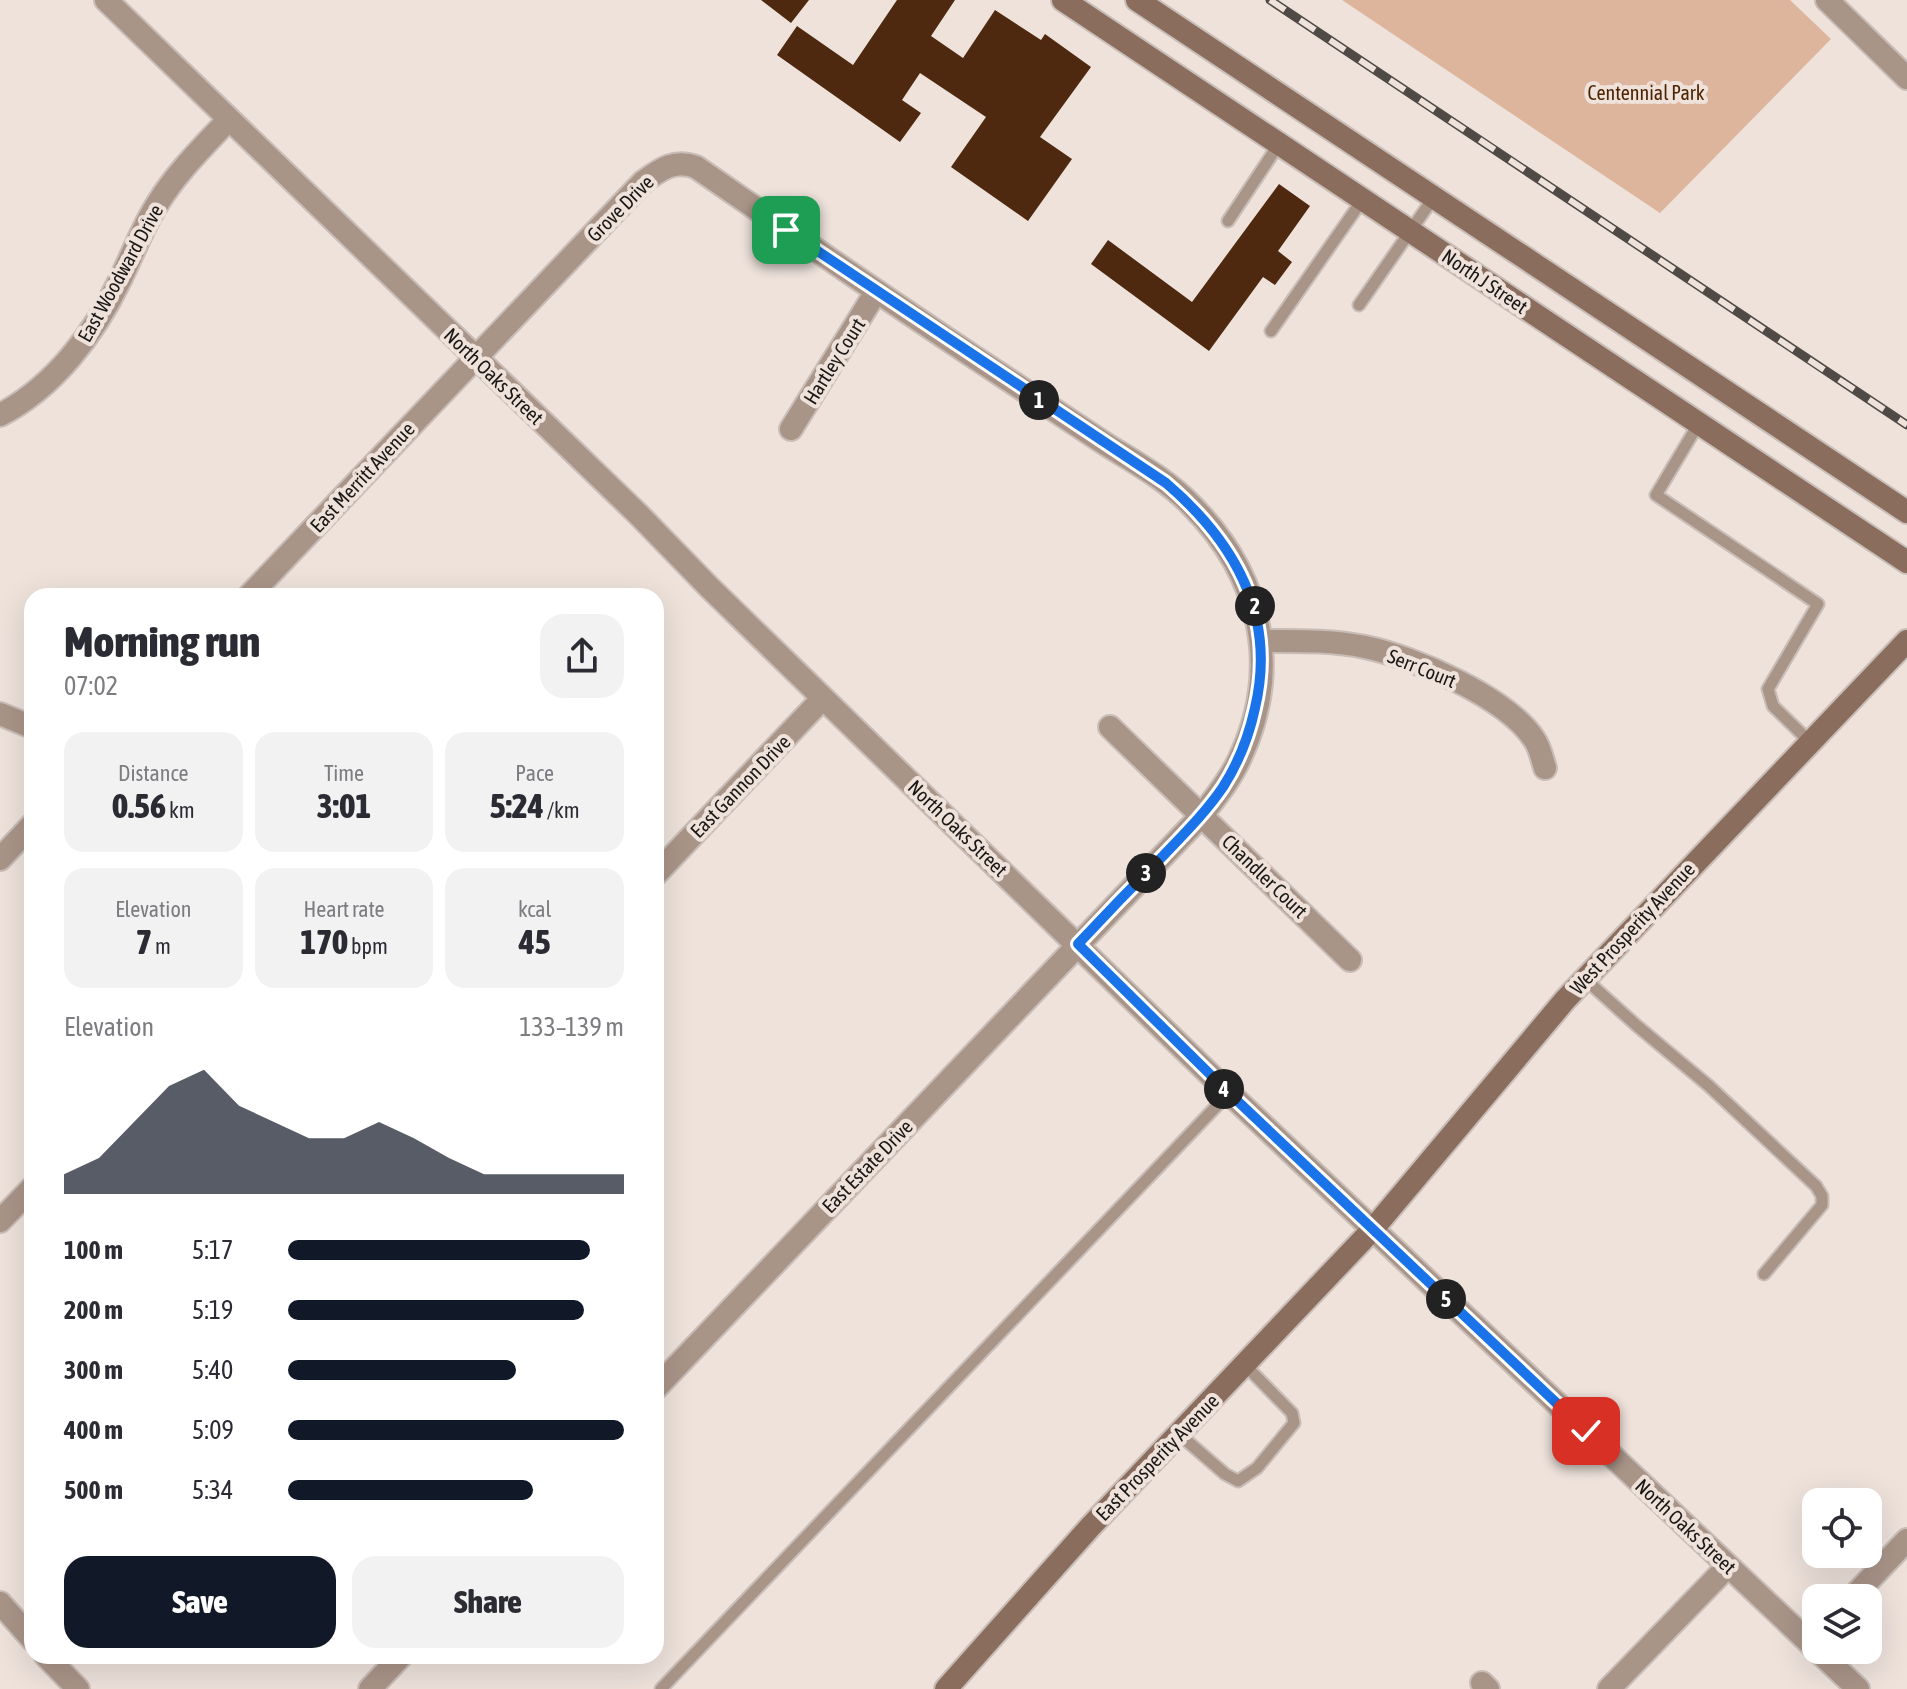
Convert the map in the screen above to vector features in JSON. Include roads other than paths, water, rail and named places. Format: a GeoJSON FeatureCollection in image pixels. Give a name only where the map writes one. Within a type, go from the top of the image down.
{"type":"FeatureCollection","features":[{"type":"Feature","properties":{"kind":"main road","name":"North J Street"},"geometry":{"type":"LineString","coordinates":[[1063,0],[1907,562]]}},
{"type":"Feature","properties":{"kind":"main road","name":"North J Street"},"geometry":{"type":"LineString","coordinates":[[1137,0],[1907,512]]}},
{"type":"Feature","properties":{"kind":"main road","name":"West Prosperity Avenue"},"geometry":{"type":"LineString","coordinates":[[1373,1229],[1585,979],[1907,641]]}},
{"type":"Feature","properties":{"kind":"main road","name":"East Prosperity Avenue"},"geometry":{"type":"LineString","coordinates":[[946,1689],[1091,1526],[1373,1229]]}},
{"type":"Feature","properties":{"kind":"street","name":"North Oaks Street"},"geometry":{"type":"LineString","coordinates":[[106,0],[639,515],[1229,1093],[1802,1633]]}},
{"type":"Feature","properties":{"kind":"street"},"geometry":{"type":"LineString","coordinates":[[1827,0],[1907,78]]}},
{"type":"Feature","properties":{"kind":"street","name":"East Woodward Drive"},"geometry":{"type":"LineString","coordinates":[[0,415],[14,408],[46,382],[73,355],[97,322],[120,281],[140,233],[159,200],[229,119]]}},
{"type":"Feature","properties":{"kind":"street","name":"Grove Drive"},"geometry":{"type":"LineString","coordinates":[[474,357],[643,182],[671,164],[683,162],[696,167],[876,292],[1166,483],[1189,503],[1208,523],[1242,575],[1256,607],[1262,641],[1258,695],[1244,748],[1222,788],[1202,815],[1078,944]]}},
{"type":"Feature","properties":{"kind":"street","name":"Hartley Court"},"geometry":{"type":"LineString","coordinates":[[791,429],[876,292]]}},
{"type":"Feature","properties":{"kind":"street","name":"East Merritt Avenue"},"geometry":{"type":"LineString","coordinates":[[257,588],[474,357]]}},
{"type":"Feature","properties":{"kind":"street","name":"Serr Court"},"geometry":{"type":"LineString","coordinates":[[1262,641],[1317,641],[1365,647],[1448,677],[1487,697],[1517,720],[1536,740],[1545,768]]}},
{"type":"Feature","properties":{"kind":"street","name":"East Gannon Drive"},"geometry":{"type":"LineString","coordinates":[[664,866],[823,698]]}},
{"type":"Feature","properties":{"kind":"street"},"geometry":{"type":"LineString","coordinates":[[0,714],[24,724]]}},
{"type":"Feature","properties":{"kind":"street","name":"Chandler Court"},"geometry":{"type":"LineString","coordinates":[[1110,727],[1350,960]]}},
{"type":"Feature","properties":{"kind":"street"},"geometry":{"type":"LineString","coordinates":[[0,859],[24,834]]}},
{"type":"Feature","properties":{"kind":"street","name":"East Estate Drive"},"geometry":{"type":"LineString","coordinates":[[664,1380],[1078,944]]}},
{"type":"Feature","properties":{"kind":"street"},"geometry":{"type":"LineString","coordinates":[[0,1221],[24,1196]]}},
{"type":"Feature","properties":{"kind":"street"},"geometry":{"type":"LineString","coordinates":[[1865,1584],[1907,1540]]}},
{"type":"Feature","properties":{"kind":"street"},"geometry":{"type":"LineString","coordinates":[[1609,1689],[1728,1566]]}},
{"type":"Feature","properties":{"kind":"street"},"geometry":{"type":"LineString","coordinates":[[0,1603],[24,1630]]}},
{"type":"Feature","properties":{"kind":"street"},"geometry":{"type":"LineString","coordinates":[[54,1664],[78,1689]]}},
{"type":"Feature","properties":{"kind":"street"},"geometry":{"type":"LineString","coordinates":[[370,1689],[393,1664]]}},
{"type":"Feature","properties":{"kind":"street","name":"North Oaks Street"},"geometry":{"type":"LineString","coordinates":[[1834,1664],[1858,1689]]}},
{"type":"Feature","properties":{"kind":"lane"},"geometry":{"type":"LineString","coordinates":[[1228,221],[1279,144]]}},
{"type":"Feature","properties":{"kind":"lane"},"geometry":{"type":"LineString","coordinates":[[1359,305],[1434,197]]}},
{"type":"Feature","properties":{"kind":"lane"},"geometry":{"type":"LineString","coordinates":[[1271,331],[1363,199]]}},
{"type":"Feature","properties":{"kind":"lane"},"geometry":{"type":"LineString","coordinates":[[1699,423],[1656,495],[1818,604],[1768,689],[1773,706],[1810,742]]}},
{"type":"Feature","properties":{"kind":"lane"},"geometry":{"type":"LineString","coordinates":[[1585,979],[1709,1086],[1816,1186],[1822,1196],[1822,1205],[1764,1274]]}},
{"type":"Feature","properties":{"kind":"lane"},"geometry":{"type":"LineString","coordinates":[[661,1689],[1229,1093]]}},
{"type":"Feature","properties":{"kind":"lane"},"geometry":{"type":"LineString","coordinates":[[1179,1434],[1225,1474],[1238,1481],[1257,1468],[1294,1423],[1292,1413],[1245,1365]]}},
{"type":"Feature","properties":{"kind":"railway"},"geometry":{"type":"LineString","coordinates":[[1270,0],[1907,425]]}},
{"type":"Feature","properties":{"kind":"park label","name":"Centennial Park"},"geometry":{"type":"Point","coordinates":[1646,92]}}]}
